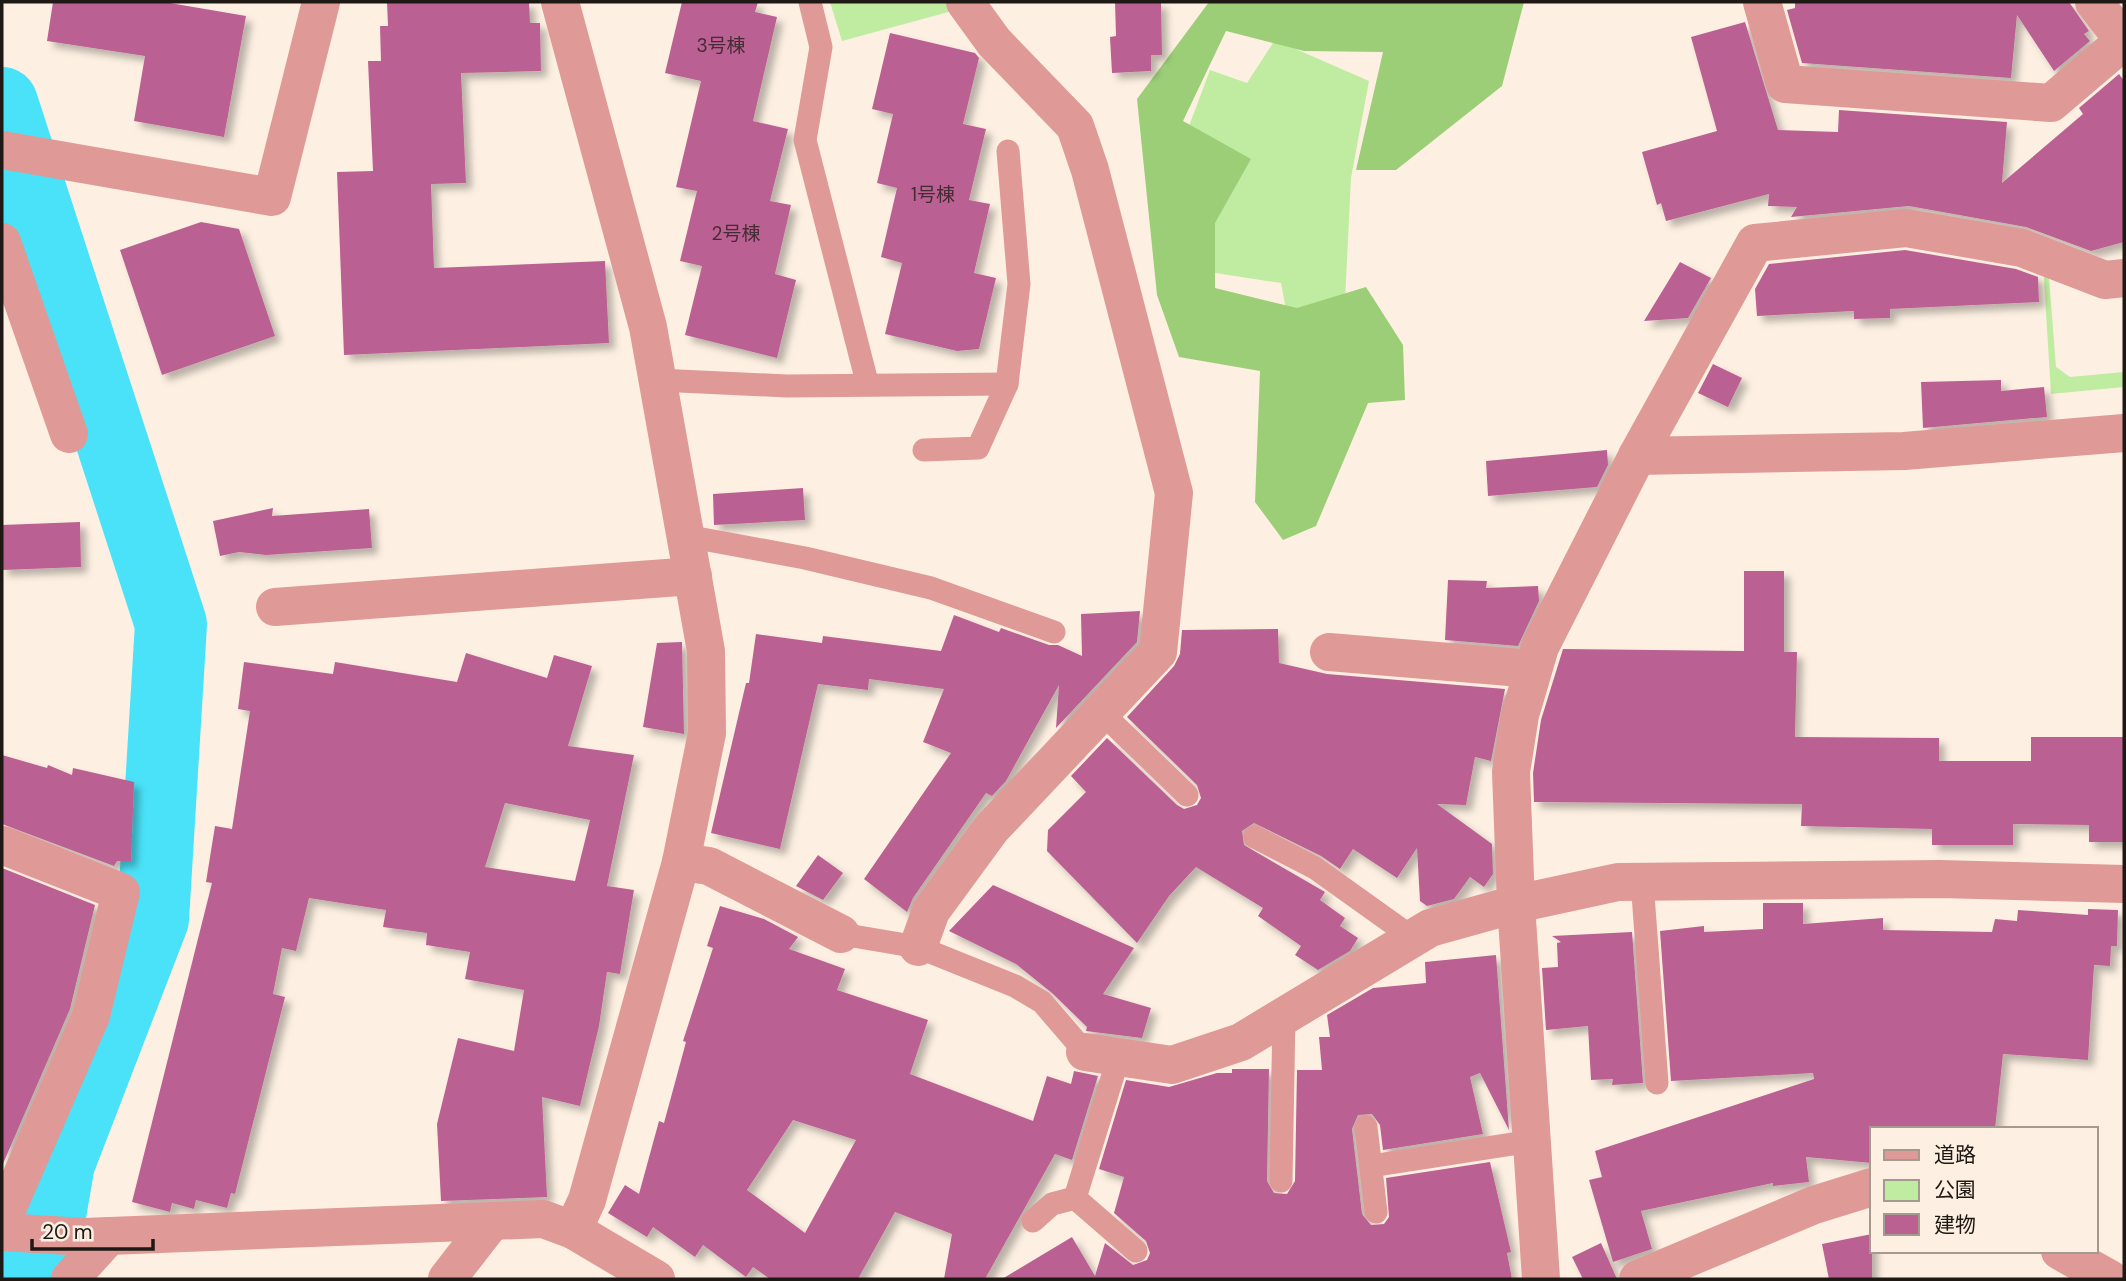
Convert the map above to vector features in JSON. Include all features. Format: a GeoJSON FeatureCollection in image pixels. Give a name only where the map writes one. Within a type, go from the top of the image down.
{"type":"FeatureCollection","features":[{"type":"Feature","properties":{"kind":"street"},"geometry":{"type":"LineString","coordinates":[[2,150],[272,197],[321,2]]}},
{"type":"Feature","properties":{"kind":"street"},"geometry":{"type":"LineString","coordinates":[[560,2],[648,327],[706,651],[707,733],[681,862],[587,1199],[573,1230]]}},
{"type":"Feature","properties":{"kind":"street"},"geometry":{"type":"LineString","coordinates":[[918,947],[931,911],[991,829],[1158,652],[1174,493],[1090,170],[1075,126],[994,42],[965,2]]}},
{"type":"Feature","properties":{"kind":"street"},"geometry":{"type":"LineString","coordinates":[[1762,2],[1785,84],[2051,103],[2124,41],[2094,2]]}},
{"type":"Feature","properties":{"kind":"street"},"geometry":{"type":"LineString","coordinates":[[1541,1279],[1516,904],[1511,772],[1520,715],[1540,647],[1637,456],[1755,243],[1906,228],[2022,248],[2105,280],[2124,278]]}},
{"type":"Feature","properties":{"kind":"street"},"geometry":{"type":"LineString","coordinates":[[2,243],[69,434]]}},
{"type":"Feature","properties":{"kind":"street"},"geometry":{"type":"LineString","coordinates":[[1637,456],[1904,451],[2124,433]]}},
{"type":"Feature","properties":{"kind":"street"},"geometry":{"type":"LineString","coordinates":[[275,607],[693,576]]}},
{"type":"Feature","properties":{"kind":"street"},"geometry":{"type":"LineString","coordinates":[[1329,652],[1533,669]]}},
{"type":"Feature","properties":{"kind":"street"},"geometry":{"type":"LineString","coordinates":[[2,845],[121,892],[91,1016],[7,1228],[97,1236],[543,1219],[573,1230],[656,1279]]}},
{"type":"Feature","properties":{"kind":"street"},"geometry":{"type":"LineString","coordinates":[[681,862],[709,866],[841,934]]}},
{"type":"Feature","properties":{"kind":"street"},"geometry":{"type":"LineString","coordinates":[[1102,1056],[1172,1065],[1241,1042],[1430,928],[1516,904],[1618,882],[1940,878],[2124,884]]}},
{"type":"Feature","properties":{"kind":"street"},"geometry":{"type":"LineString","coordinates":[[1638,1279],[1814,1205],[1870,1187]]}},
{"type":"Feature","properties":{"kind":"street"},"geometry":{"type":"LineString","coordinates":[[447,1279],[492,1221]]}},
{"type":"Feature","properties":{"kind":"street"},"geometry":{"type":"LineString","coordinates":[[70,1279],[97,1236]]}},
{"type":"Feature","properties":{"kind":"street"},"geometry":{"type":"LineString","coordinates":[[2064,1253],[2110,1279]]}},
{"type":"Feature","properties":{"kind":"lane"},"geometry":{"type":"LineString","coordinates":[[810,2],[821,47],[805,141],[867,383]]}},
{"type":"Feature","properties":{"kind":"lane"},"geometry":{"type":"LineString","coordinates":[[924,450],[978,448],[1007,384],[1019,284],[1009,150]]}},
{"type":"Feature","properties":{"kind":"lane"},"geometry":{"type":"LineString","coordinates":[[658,380],[787,386],[867,383],[1007,384]]}},
{"type":"Feature","properties":{"kind":"lane"},"geometry":{"type":"LineString","coordinates":[[686,536],[805,558],[931,588],[1054,632]]}},
{"type":"Feature","properties":{"kind":"lane"},"geometry":{"type":"LineString","coordinates":[[1101,712],[1186,795]]}},
{"type":"Feature","properties":{"kind":"lane"},"geometry":{"type":"LineString","coordinates":[[1255,837],[1315,868],[1413,938]]}},
{"type":"Feature","properties":{"kind":"lane"},"geometry":{"type":"LineString","coordinates":[[1642,881],[1657,1083]]}},
{"type":"Feature","properties":{"kind":"lane"},"geometry":{"type":"LineString","coordinates":[[841,934],[918,947],[1015,986],[1042,1002],[1102,1056],[1074,1198]]}},
{"type":"Feature","properties":{"kind":"lane"},"geometry":{"type":"LineString","coordinates":[[1281,1181],[1284,1016]]}},
{"type":"Feature","properties":{"kind":"lane"},"geometry":{"type":"LineString","coordinates":[[1366,1126],[1376,1212]]}},
{"type":"Feature","properties":{"kind":"lane"},"geometry":{"type":"LineString","coordinates":[[1371,1166],[1531,1141]]}},
{"type":"Feature","properties":{"kind":"lane"},"geometry":{"type":"LineString","coordinates":[[1033,1222],[1052,1204],[1074,1198]]}},
{"type":"Feature","properties":{"kind":"lane"},"geometry":{"type":"LineString","coordinates":[[1074,1198],[1136,1251]]}},
{"type":"Feature","properties":{"kind":"green space"},"geometry":{"type":"Polygon","coordinates":[[[830,2],[949,2],[952,11],[842,41],[830,2]]]}},
{"type":"Feature","properties":{"kind":"green space"},"geometry":{"type":"Polygon","coordinates":[[[1209,2],[1524,2],[1502,86],[1396,170],[1356,170],[1383,52],[1304,51],[1226,31],[1183,121],[1251,159],[1215,223],[1215,288],[1297,308],[1366,287],[1403,345],[1405,400],[1368,403],[1316,526],[1283,540],[1255,502],[1260,371],[1179,357],[1157,295],[1137,99],[1209,2]]]}},
{"type":"Feature","properties":{"kind":"green space"},"geometry":{"type":"Polygon","coordinates":[[[1275,40],[1369,81],[1351,178],[1345,301],[1287,315],[1281,283],[1209,272],[1186,134],[1210,70],[1247,83],[1275,40]]]}},
{"type":"Feature","properties":{"kind":"green space"},"geometry":{"type":"Polygon","coordinates":[[[2043,263],[2048,265],[2056,367],[2070,377],[2124,372],[2124,387],[2051,394],[2043,263]]]}},
{"type":"Feature","properties":{"kind":"building"},"geometry":{"type":"Polygon","coordinates":[[[53,2],[164,2],[246,16],[224,137],[134,121],[145,56],[47,41],[53,2]]]}},
{"type":"Feature","properties":{"kind":"building"},"geometry":{"type":"Polygon","coordinates":[[[387,2],[529,2],[530,23],[540,23],[541,71],[461,73],[466,183],[431,184],[434,268],[605,261],[609,343],[344,355],[337,172],[373,171],[368,61],[381,61],[380,26],[388,26],[387,2]]]}},
{"type":"Feature","properties":{"kind":"building"},"geometry":{"type":"Polygon","coordinates":[[[682,2],[758,2],[755,12],[777,17],[753,121],[788,129],[770,201],[791,205],[775,274],[796,280],[777,358],[685,335],[702,266],[680,261],[697,191],[676,187],[701,81],[665,73],[682,2]]]}},
{"type":"Feature","properties":{"kind":"building"},"geometry":{"type":"Polygon","coordinates":[[[1115,2],[1161,2],[1162,55],[1151,55],[1151,71],[1112,73],[1110,37],[1116,36],[1115,2]]]}},
{"type":"Feature","properties":{"kind":"building"},"geometry":{"type":"Polygon","coordinates":[[[1795,2],[2069,2],[2089,31],[2084,34],[2090,41],[2054,71],[2017,15],[2011,78],[1802,63],[1787,10],[1795,8],[1795,2]]]}},
{"type":"Feature","properties":{"kind":"building"},"geometry":{"type":"Polygon","coordinates":[[[1745,22],[1778,130],[1838,132],[1839,110],[2007,122],[2002,183],[2083,114],[2079,108],[2119,74],[2124,81],[2124,242],[2091,251],[2026,227],[1909,206],[1791,217],[1797,207],[1768,206],[1769,194],[1666,221],[1661,203],[1657,205],[1642,152],[1717,131],[1691,37],[1745,22]]]}},
{"type":"Feature","properties":{"kind":"building"},"geometry":{"type":"Polygon","coordinates":[[[890,33],[975,53],[979,58],[963,124],[986,129],[969,200],[990,204],[974,273],[996,278],[979,349],[957,351],[885,334],[902,263],[881,257],[897,188],[877,183],[893,114],[872,109],[890,33]]]}},
{"type":"Feature","properties":{"kind":"building"},"geometry":{"type":"Polygon","coordinates":[[[201,222],[239,229],[275,336],[162,375],[120,250],[201,222]]]}},
{"type":"Feature","properties":{"kind":"building"},"geometry":{"type":"Polygon","coordinates":[[[1905,250],[2016,269],[2038,277],[2039,302],[1890,309],[1890,318],[1854,319],[1854,311],[1757,316],[1755,289],[1769,264],[1905,250]]]}},
{"type":"Feature","properties":{"kind":"building"},"geometry":{"type":"Polygon","coordinates":[[[1680,262],[1711,278],[1688,318],[1644,321],[1680,262]]]}},
{"type":"Feature","properties":{"kind":"building"},"geometry":{"type":"Polygon","coordinates":[[[1713,364],[1742,378],[1728,407],[1698,393],[1713,364]]]}},
{"type":"Feature","properties":{"kind":"building"},"geometry":{"type":"Polygon","coordinates":[[[2001,380],[2001,391],[2044,387],[2047,417],[1923,428],[1921,382],[2001,380]]]}},
{"type":"Feature","properties":{"kind":"building"},"geometry":{"type":"Polygon","coordinates":[[[1607,450],[1608,465],[1597,487],[1488,496],[1486,461],[1607,450]]]}},
{"type":"Feature","properties":{"kind":"building"},"geometry":{"type":"Polygon","coordinates":[[[803,488],[805,520],[714,525],[713,494],[803,488]]]}},
{"type":"Feature","properties":{"kind":"building"},"geometry":{"type":"Polygon","coordinates":[[[273,508],[272,516],[369,509],[372,548],[266,555],[239,552],[220,556],[213,521],[273,508]]]}},
{"type":"Feature","properties":{"kind":"building"},"geometry":{"type":"Polygon","coordinates":[[[80,522],[81,567],[2,570],[2,525],[80,522]]]}},
{"type":"Feature","properties":{"kind":"building"},"geometry":{"type":"Polygon","coordinates":[[[1744,571],[1784,571],[1784,652],[1797,652],[1795,737],[1939,738],[1939,761],[2031,761],[2031,737],[2124,737],[2124,842],[2089,842],[2089,825],[2013,824],[2013,845],[1932,845],[1932,829],[1801,826],[1802,804],[1534,802],[1533,773],[1541,720],[1563,649],[1744,651],[1744,571]]]}},
{"type":"Feature","properties":{"kind":"building"},"geometry":{"type":"Polygon","coordinates":[[[1448,580],[1487,581],[1486,588],[1538,586],[1539,601],[1518,646],[1445,640],[1448,580]]]}},
{"type":"Feature","properties":{"kind":"building"},"geometry":{"type":"Polygon","coordinates":[[[1140,611],[1137,642],[1056,728],[1059,685],[1006,781],[992,796],[986,793],[913,898],[907,912],[864,879],[951,753],[923,742],[944,689],[869,679],[868,690],[818,684],[780,849],[711,833],[746,683],[749,683],[756,634],[822,643],[823,636],[941,651],[954,615],[999,632],[1001,628],[1049,645],[1058,645],[1082,656],[1081,614],[1140,611]]]}},
{"type":"Feature","properties":{"kind":"building"},"geometry":{"type":"Polygon","coordinates":[[[1278,629],[1279,663],[1327,674],[1505,689],[1491,761],[1475,757],[1466,805],[1437,804],[1492,844],[1493,874],[1484,887],[1470,877],[1454,899],[1427,906],[1420,901],[1417,848],[1397,878],[1353,849],[1340,869],[1321,856],[1254,823],[1242,831],[1244,845],[1325,892],[1320,900],[1345,918],[1340,926],[1358,938],[1350,951],[1318,970],[1295,955],[1301,946],[1258,916],[1263,908],[1196,867],[1169,896],[1137,943],[1047,851],[1048,830],[1086,792],[1071,776],[1107,738],[1177,805],[1184,809],[1197,805],[1201,798],[1197,785],[1127,717],[1174,666],[1180,654],[1182,630],[1278,629]]]}},
{"type":"Feature","properties":{"kind":"building"},"geometry":{"type":"Polygon","coordinates":[[[682,642],[684,734],[643,727],[657,643],[682,642]]]}},
{"type":"Feature","properties":{"kind":"building"},"geometry":{"type":"Polygon","coordinates":[[[466,653],[547,678],[554,655],[592,666],[568,746],[634,755],[607,886],[634,890],[620,974],[607,972],[599,1026],[580,1106],[542,1097],[547,1197],[441,1201],[437,1124],[458,1038],[514,1051],[524,990],[465,979],[470,952],[426,945],[427,933],[383,927],[386,910],[309,898],[296,951],[282,948],[273,994],[285,997],[235,1194],[231,1193],[227,1208],[196,1200],[194,1209],[172,1203],[170,1212],[132,1202],[212,883],[206,882],[215,826],[232,829],[250,711],[238,709],[244,662],[333,674],[335,662],[457,682],[466,653]],[[505,803],[485,867],[575,881],[590,820],[505,803]]]}},
{"type":"Feature","properties":{"kind":"building"},"geometry":{"type":"Polygon","coordinates":[[[2,755],[47,768],[48,765],[72,775],[73,768],[134,782],[131,861],[117,861],[114,866],[2,824],[2,755]]]}},
{"type":"Feature","properties":{"kind":"building"},"geometry":{"type":"Polygon","coordinates":[[[818,855],[843,873],[823,900],[796,886],[818,855]]]}},
{"type":"Feature","properties":{"kind":"building"},"geometry":{"type":"Polygon","coordinates":[[[2,868],[95,905],[70,1009],[2,1166],[2,868]]]}},
{"type":"Feature","properties":{"kind":"building"},"geometry":{"type":"Polygon","coordinates":[[[993,885],[1134,948],[1103,994],[1151,1008],[1142,1038],[1086,1031],[1087,1027],[1052,993],[1016,964],[949,931],[993,885]]]}},
{"type":"Feature","properties":{"kind":"building"},"geometry":{"type":"Polygon","coordinates":[[[1763,903],[1803,903],[1803,924],[1883,918],[1883,930],[1992,932],[1995,919],[2017,921],[2018,910],[2088,915],[2088,909],[2118,910],[2117,946],[2111,946],[2110,966],[2094,965],[2088,1060],[2003,1054],[1995,1127],[1870,1127],[1870,1163],[1806,1157],[1809,1182],[1773,1186],[1773,1183],[1641,1211],[1652,1249],[1613,1262],[1589,1180],[1602,1177],[1595,1151],[1814,1079],[1813,1073],[1671,1081],[1660,931],[1704,926],[1704,932],[1763,929],[1763,903]]]}},
{"type":"Feature","properties":{"kind":"building"},"geometry":{"type":"Polygon","coordinates":[[[720,906],[764,919],[798,937],[789,949],[845,969],[837,990],[928,1020],[910,1074],[1033,1121],[1047,1076],[1071,1084],[1074,1071],[1098,1076],[1072,1160],[1055,1154],[985,1279],[944,1279],[952,1234],[895,1212],[858,1279],[770,1279],[753,1267],[746,1277],[703,1245],[695,1257],[653,1227],[647,1237],[608,1213],[625,1185],[639,1194],[659,1121],[664,1123],[686,1042],[683,1041],[713,948],[707,946],[720,906]],[[793,1120],[747,1190],[805,1233],[856,1140],[793,1120]]]}},
{"type":"Feature","properties":{"kind":"building"},"geometry":{"type":"Polygon","coordinates":[[[1632,932],[1643,1083],[1612,1085],[1613,1079],[1591,1080],[1588,1026],[1546,1030],[1542,968],[1558,967],[1557,943],[1561,942],[1552,936],[1632,932]]]}},
{"type":"Feature","properties":{"kind":"building"},"geometry":{"type":"Polygon","coordinates":[[[1496,955],[1509,1130],[1480,1073],[1470,1077],[1483,1134],[1383,1150],[1380,1125],[1372,1114],[1358,1115],[1352,1129],[1362,1214],[1371,1225],[1384,1224],[1389,1217],[1386,1178],[1490,1162],[1511,1252],[1507,1253],[1512,1279],[1002,1279],[1072,1237],[1095,1276],[1105,1243],[1133,1265],[1147,1260],[1150,1253],[1146,1241],[1114,1213],[1124,1177],[1099,1169],[1126,1080],[1169,1087],[1217,1073],[1232,1073],[1232,1069],[1269,1069],[1267,1181],[1274,1193],[1287,1194],[1295,1181],[1297,1070],[1322,1070],[1319,1037],[1330,1037],[1327,1015],[1373,988],[1426,983],[1425,962],[1496,955]]]}},
{"type":"Feature","properties":{"kind":"building"},"geometry":{"type":"Polygon","coordinates":[[[1870,1234],[1872,1279],[1829,1279],[1822,1244],[1870,1234]]]}},
{"type":"Feature","properties":{"kind":"building"},"geometry":{"type":"Polygon","coordinates":[[[1601,1243],[1617,1279],[1583,1279],[1572,1257],[1601,1243]]]}},
{"type":"Feature","properties":{"kind":"waterway"},"geometry":{"type":"LineString","coordinates":[[2,103],[171,624],[153,919],[59,1163],[42,1261],[23,1279]]}}]}
